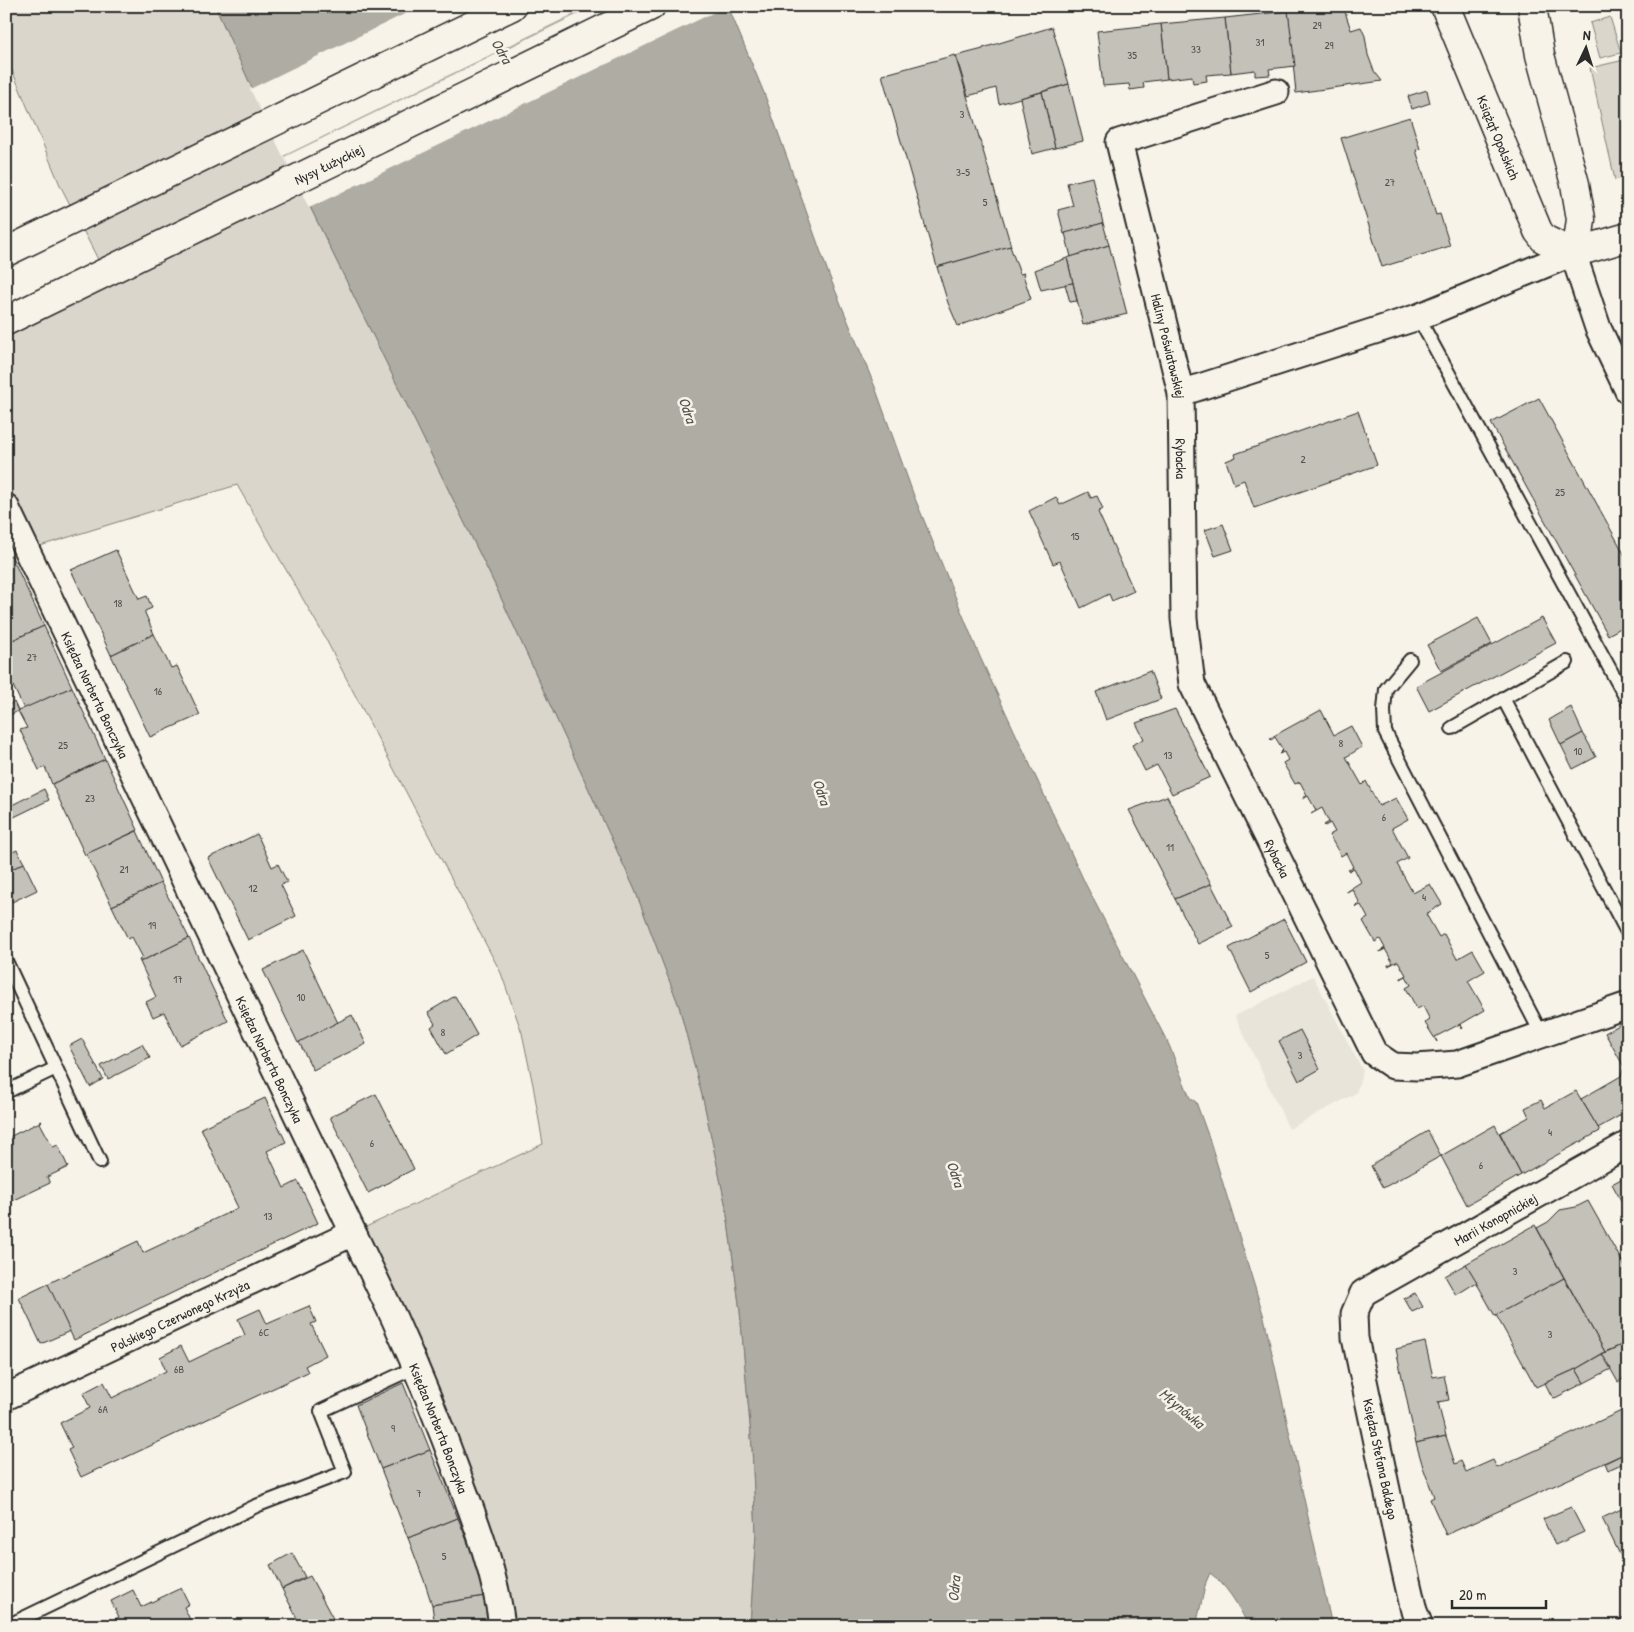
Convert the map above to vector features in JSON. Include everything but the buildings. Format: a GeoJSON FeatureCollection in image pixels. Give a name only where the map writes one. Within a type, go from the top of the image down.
{"type":"FeatureCollection","features":[{"type":"Feature","properties":{"kind":"main road"},"geometry":{"type":"LineString","coordinates":[[6,252],[512,6]]}},
{"type":"Feature","properties":{"kind":"main road","name":"Nysy Łużyckiej"},"geometry":{"type":"LineString","coordinates":[[6,321],[651,6]]}},
{"type":"Feature","properties":{"kind":"main road","name":"Książąt Opolskich"},"geometry":{"type":"LineString","coordinates":[[1445,6],[1538,231],[1544,239],[1573,253]]}},
{"type":"Feature","properties":{"kind":"main road"},"geometry":{"type":"LineString","coordinates":[[1532,6],[1540,55],[1575,184],[1581,219],[1579,235],[1573,253]]}},
{"type":"Feature","properties":{"kind":"main road"},"geometry":{"type":"LineString","coordinates":[[1573,253],[1628,237]]}},
{"type":"Feature","properties":{"kind":"street","name":"Haliny Poświatowskiej"},"geometry":{"type":"LineString","coordinates":[[1276,92],[1119,142],[1181,393],[1418,317],[1573,253]]}},
{"type":"Feature","properties":{"kind":"street"},"geometry":{"type":"LineString","coordinates":[[1573,253],[1598,328],[1628,392]]}},
{"type":"Feature","properties":{"kind":"street","name":"Rybacka"},"geometry":{"type":"LineString","coordinates":[[1181,393],[1184,619],[1192,684],[1374,1053],[1393,1066],[1417,1067],[1457,1064],[1628,1005]]}},
{"type":"Feature","properties":{"kind":"street","name":"Księdza Norberta Bonczyka"},"geometry":{"type":"LineString","coordinates":[[6,507],[416,1367],[475,1519],[497,1595],[502,1626]]}},
{"type":"Feature","properties":{"kind":"street","name":"Marii Konopnickiej"},"geometry":{"type":"LineString","coordinates":[[1363,1293],[1628,1144]]}},
{"type":"Feature","properties":{"kind":"street","name":"Polskiego Czerwonego Krzyża"},"geometry":{"type":"LineString","coordinates":[[6,1397],[353,1233]]}},
{"type":"Feature","properties":{"kind":"street","name":"Księdza Stefana Baldego"},"geometry":{"type":"LineString","coordinates":[[1363,1293],[1354,1314],[1355,1338],[1399,1546],[1414,1611],[1420,1626]]}},
{"type":"Feature","properties":{"kind":"lane"},"geometry":{"type":"LineString","coordinates":[[1418,317],[1628,702]]}},
{"type":"Feature","properties":{"kind":"lane"},"geometry":{"type":"LineString","coordinates":[[1410,660],[1386,689],[1384,710],[1385,732],[1542,1035]]}},
{"type":"Feature","properties":{"kind":"lane"},"geometry":{"type":"LineString","coordinates":[[1452,728],[1567,662]]}},
{"type":"Feature","properties":{"kind":"lane"},"geometry":{"type":"LineString","coordinates":[[1503,698],[1628,934]]}},
{"type":"Feature","properties":{"kind":"lane"},"geometry":{"type":"LineString","coordinates":[[6,961],[100,1162]]}},
{"type":"Feature","properties":{"kind":"lane"},"geometry":{"type":"LineString","coordinates":[[6,1092],[56,1068]]}},
{"type":"Feature","properties":{"kind":"lane"},"geometry":{"type":"LineString","coordinates":[[7,1626],[256,1506],[345,1472],[321,1411],[416,1367]]}},
{"type":"Feature","properties":{"kind":"lane"},"geometry":{"type":"LineString","coordinates":[[1623,1626],[1628,1623]]}},
{"type":"Feature","properties":{"kind":"shaded area"},"geometry":{"type":"Polygon","coordinates":[[[6,6],[215,6],[252,88],[496,587],[635,890],[679,1006],[704,1103],[726,1207],[740,1311],[752,1447],[756,1534],[750,1626],[502,1626],[353,1233],[543,1144],[522,1033],[501,973],[322,632],[237,485],[27,550],[6,509],[6,329],[108,279],[60,185],[6,56],[6,6]]]}},
{"type":"Feature","properties":{"kind":"shaded area"},"geometry":{"type":"Polygon","coordinates":[[[1610,17],[1621,53],[1600,58],[1590,23],[1610,17]]]}},
{"type":"Feature","properties":{"kind":"shaded area"},"geometry":{"type":"Polygon","coordinates":[[[1624,60],[1628,73],[1628,176],[1615,180],[1590,68],[1624,60]]]}},
{"type":"Feature","properties":{"kind":"shaded area"},"geometry":{"type":"Polygon","coordinates":[[[1313,976],[1363,1071],[1356,1093],[1289,1129],[1235,1016],[1313,976]]]}},
{"type":"Feature","properties":{"kind":"water"},"geometry":{"type":"Polygon","coordinates":[[[215,6],[728,6],[764,93],[829,275],[875,387],[914,496],[980,657],[1086,885],[1169,1045],[1190,1098],[1196,1102],[1209,1138],[1264,1317],[1332,1626],[1258,1626],[1256,1618],[1246,1621],[1231,1595],[1210,1573],[1206,1582],[1196,1626],[750,1626],[756,1534],[752,1447],[740,1311],[726,1207],[704,1103],[679,1006],[635,890],[496,587],[252,88],[215,6]]]}},
{"type":"Feature","properties":{"kind":"pier"},"geometry":{"type":"Polygon","coordinates":[[[421,6],[590,6],[283,156],[250,89],[421,6]]]}},
{"type":"Feature","properties":{"kind":"pier"},"geometry":{"type":"Polygon","coordinates":[[[595,6],[727,6],[309,208],[284,157],[595,6]]]}},
{"type":"Feature","properties":{"kind":"water label","name":"Odra"},"geometry":{"type":"Point","coordinates":[502,51]}},
{"type":"Feature","properties":{"kind":"water label","name":"Odra"},"geometry":{"type":"Point","coordinates":[688,410]}},
{"type":"Feature","properties":{"kind":"water label","name":"Odra"},"geometry":{"type":"Point","coordinates":[822,792]}},
{"type":"Feature","properties":{"kind":"water label","name":"Odra"},"geometry":{"type":"Point","coordinates":[956,1174]}},
{"type":"Feature","properties":{"kind":"water label","name":"Młynówka"},"geometry":{"type":"Point","coordinates":[1182,1408]}},
{"type":"Feature","properties":{"kind":"water label","name":"Odra"},"geometry":{"type":"Point","coordinates":[954,1589]}}]}
